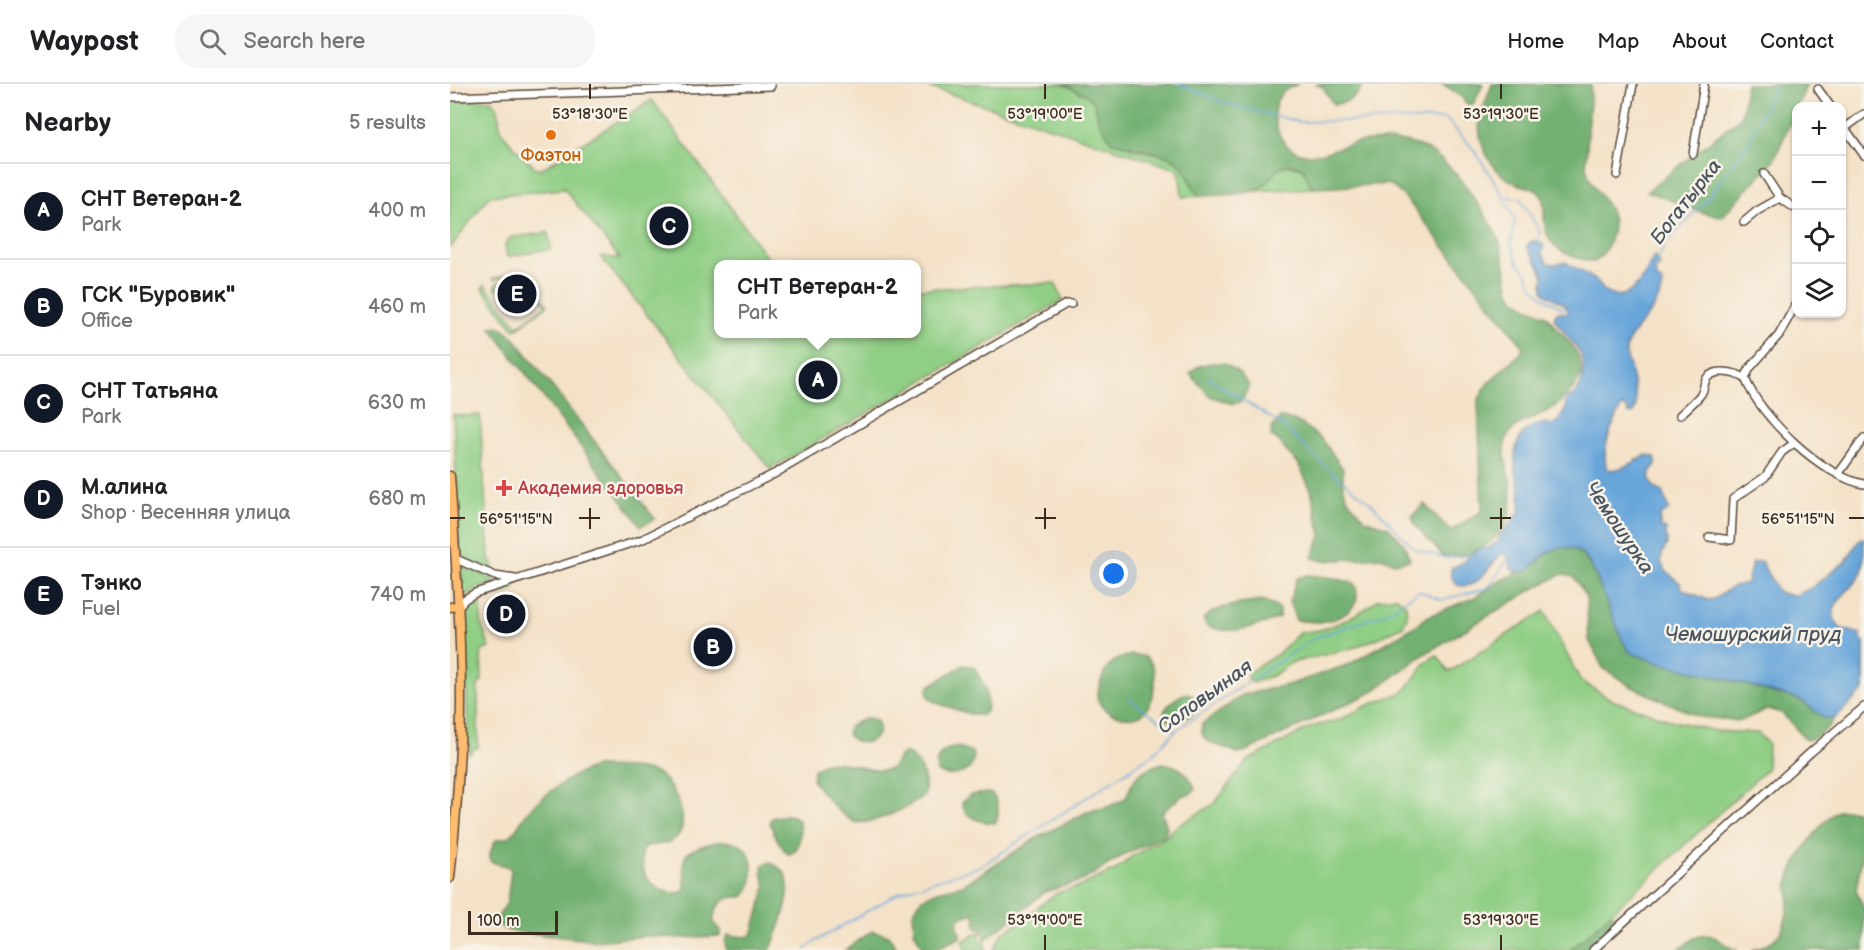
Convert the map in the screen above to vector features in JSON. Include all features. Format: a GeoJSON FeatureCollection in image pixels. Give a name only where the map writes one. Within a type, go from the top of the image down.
{"type":"FeatureCollection","features":[{"type":"Feature","properties":{"kind":"main road"},"geometry":{"type":"LineString","coordinates":[[450,476],[456,560],[455,607],[461,700],[457,811],[450,879]]}},
{"type":"Feature","properties":{"kind":"main road"},"geometry":{"type":"LineString","coordinates":[[450,700],[461,700]]}},
{"type":"Feature","properties":{"kind":"street"},"geometry":{"type":"LineString","coordinates":[[1617,175],[1633,84]]}},
{"type":"Feature","properties":{"kind":"street"},"geometry":{"type":"LineString","coordinates":[[1693,154],[1704,84]]}},
{"type":"Feature","properties":{"kind":"street"},"geometry":{"type":"LineString","coordinates":[[450,97],[771,86]]}},
{"type":"Feature","properties":{"kind":"street"},"geometry":{"type":"LineString","coordinates":[[1818,89],[1827,102]]}},
{"type":"Feature","properties":{"kind":"street"},"geometry":{"type":"LineString","coordinates":[[1846,124],[1864,114]]}},
{"type":"Feature","properties":{"kind":"street"},"geometry":{"type":"LineString","coordinates":[[1846,130],[1864,155]]}},
{"type":"Feature","properties":{"kind":"street"},"geometry":{"type":"LineString","coordinates":[[1764,174],[1780,198],[1792,206]]}},
{"type":"Feature","properties":{"kind":"street"},"geometry":{"type":"LineString","coordinates":[[1744,222],[1757,211],[1780,198]]}},
{"type":"Feature","properties":{"kind":"street"},"geometry":{"type":"LineString","coordinates":[[455,607],[470,596],[641,540],[774,474],[1066,304],[1071,304]]}},
{"type":"Feature","properties":{"kind":"street"},"geometry":{"type":"LineString","coordinates":[[1745,378],[1750,368],[1779,335],[1792,313]]}},
{"type":"Feature","properties":{"kind":"street"},"geometry":{"type":"LineString","coordinates":[[1680,415],[1701,394],[1709,376],[1724,372],[1737,374],[1745,378],[1752,394],[1793,444],[1818,463],[1856,483],[1864,484]]}},
{"type":"Feature","properties":{"kind":"street"},"geometry":{"type":"LineString","coordinates":[[1839,473],[1864,438]]}},
{"type":"Feature","properties":{"kind":"street"},"geometry":{"type":"LineString","coordinates":[[1709,537],[1731,540],[1733,499],[1765,477],[1782,452],[1793,444]]}},
{"type":"Feature","properties":{"kind":"street"},"geometry":{"type":"LineString","coordinates":[[456,560],[495,576],[517,580]]}},
{"type":"Feature","properties":{"kind":"street"},"geometry":{"type":"LineString","coordinates":[[1593,950],[1811,752],[1864,707]]}},
{"type":"Feature","properties":{"kind":"green space"},"geometry":{"type":"Polygon","coordinates":[[[920,84],[1063,84],[1093,101],[1098,120],[1127,146],[1168,156],[1178,161],[1200,196],[1182,197],[1179,170],[920,84]]]}},
{"type":"Feature","properties":{"kind":"green space"},"geometry":{"type":"Polygon","coordinates":[[[1063,84],[1298,84],[1281,95],[1275,111],[1279,133],[1287,146],[1293,150],[1310,155],[1359,142],[1398,141],[1427,149],[1451,168],[1474,198],[1496,233],[1513,296],[1520,303],[1550,319],[1573,347],[1581,368],[1578,381],[1559,403],[1548,411],[1520,424],[1509,434],[1505,450],[1511,505],[1505,525],[1491,541],[1467,554],[1443,556],[1415,525],[1412,516],[1424,504],[1451,531],[1482,511],[1478,401],[1488,383],[1522,352],[1522,345],[1404,196],[1389,184],[1317,188],[1309,183],[1303,168],[1287,165],[1276,171],[1268,182],[1257,190],[1237,194],[1200,196],[1183,167],[1175,159],[1111,141],[1098,120],[1093,101],[1063,84]]]}},
{"type":"Feature","properties":{"kind":"green space"},"geometry":{"type":"Polygon","coordinates":[[[1316,84],[1365,84],[1348,101],[1333,104],[1323,87],[1316,84]]]}},
{"type":"Feature","properties":{"kind":"green space"},"geometry":{"type":"Polygon","coordinates":[[[1442,84],[1483,84],[1474,103],[1470,105],[1442,84]]]}},
{"type":"Feature","properties":{"kind":"green space"},"geometry":{"type":"Polygon","coordinates":[[[1492,84],[1591,84],[1586,166],[1593,185],[1609,209],[1613,228],[1606,250],[1594,262],[1559,250],[1548,237],[1545,229],[1544,203],[1539,192],[1508,179],[1500,173],[1487,156],[1480,135],[1480,125],[1482,111],[1492,84]]]}},
{"type":"Feature","properties":{"kind":"green space"},"geometry":{"type":"Polygon","coordinates":[[[1746,84],[1807,84],[1799,102],[1792,102],[1792,119],[1774,160],[1722,217],[1701,212],[1647,191],[1741,117],[1746,84]]]}},
{"type":"Feature","properties":{"kind":"green space"},"geometry":{"type":"Polygon","coordinates":[[[450,100],[490,100],[497,107],[501,129],[506,138],[536,168],[543,168],[652,100],[769,260],[714,260],[714,338],[921,338],[921,289],[1055,283],[1063,300],[779,464],[774,464],[771,470],[600,256],[620,259],[562,186],[563,189],[489,196],[450,246],[450,100]]]}},
{"type":"Feature","properties":{"kind":"green space"},"geometry":{"type":"Polygon","coordinates":[[[1287,165],[1303,168],[1312,186],[1317,188],[1255,191],[1278,170],[1287,165]]]}},
{"type":"Feature","properties":{"kind":"green space"},"geometry":{"type":"Polygon","coordinates":[[[548,232],[551,249],[507,257],[505,245],[510,238],[548,232]]]}},
{"type":"Feature","properties":{"kind":"green space"},"geometry":{"type":"Polygon","coordinates":[[[522,272],[548,305],[515,330],[482,288],[485,285],[518,326],[546,305],[522,274],[494,280],[493,278],[522,272]]]}},
{"type":"Feature","properties":{"kind":"green space"},"geometry":{"type":"Polygon","coordinates":[[[515,279],[524,283],[537,300],[536,305],[531,305],[517,287],[501,290],[495,288],[496,284],[515,279]]]}},
{"type":"Feature","properties":{"kind":"green space"},"geometry":{"type":"Polygon","coordinates":[[[498,326],[512,335],[655,519],[641,526],[491,328],[498,326]]]}},
{"type":"Feature","properties":{"kind":"green space"},"geometry":{"type":"Polygon","coordinates":[[[1225,363],[1238,372],[1249,385],[1242,401],[1233,404],[1210,396],[1190,374],[1201,365],[1225,363]]]}},
{"type":"Feature","properties":{"kind":"green space"},"geometry":{"type":"Polygon","coordinates":[[[453,414],[480,415],[489,559],[493,563],[492,571],[461,559],[460,555],[453,414]]]}},
{"type":"Feature","properties":{"kind":"green space"},"geometry":{"type":"Polygon","coordinates":[[[1280,418],[1293,420],[1303,425],[1322,439],[1343,469],[1343,487],[1349,501],[1366,520],[1389,527],[1405,546],[1410,560],[1394,563],[1382,557],[1324,561],[1312,558],[1321,536],[1311,490],[1298,463],[1281,443],[1271,436],[1272,428],[1280,418]]]}},
{"type":"Feature","properties":{"kind":"green space"},"geometry":{"type":"Polygon","coordinates":[[[1564,547],[1578,550],[1592,568],[1626,647],[1659,663],[1792,697],[1802,701],[1824,718],[1834,719],[1822,732],[1806,740],[1782,713],[1767,709],[1741,721],[1700,717],[1632,687],[1603,668],[1589,640],[1586,596],[1574,577],[1562,574],[1426,653],[1372,692],[1240,754],[1207,741],[1202,734],[1202,724],[1243,695],[1291,684],[1350,664],[1429,616],[1475,597],[1518,572],[1526,571],[1550,552],[1564,547]]]}},
{"type":"Feature","properties":{"kind":"green space"},"geometry":{"type":"Polygon","coordinates":[[[461,564],[494,578],[494,583],[463,597],[461,564]]]}},
{"type":"Feature","properties":{"kind":"green space"},"geometry":{"type":"Polygon","coordinates":[[[1307,575],[1354,583],[1357,599],[1354,605],[1343,615],[1328,621],[1296,620],[1289,602],[1297,578],[1307,575]]]}},
{"type":"Feature","properties":{"kind":"green space"},"geometry":{"type":"Polygon","coordinates":[[[512,583],[515,585],[514,590],[481,601],[481,624],[490,648],[481,651],[482,681],[478,685],[478,748],[469,754],[463,607],[471,597],[512,583]]]}},
{"type":"Feature","properties":{"kind":"green space"},"geometry":{"type":"Polygon","coordinates":[[[1397,597],[1406,605],[1407,617],[1403,626],[1352,648],[1291,663],[1274,675],[1253,683],[1247,678],[1249,672],[1278,654],[1299,633],[1320,630],[1342,622],[1378,599],[1397,597]]]}},
{"type":"Feature","properties":{"kind":"green space"},"geometry":{"type":"Polygon","coordinates":[[[1265,601],[1279,609],[1279,618],[1234,630],[1207,626],[1203,619],[1224,608],[1265,601]]]}},
{"type":"Feature","properties":{"kind":"green space"},"geometry":{"type":"Polygon","coordinates":[[[1544,611],[1581,681],[1612,700],[1670,720],[1716,731],[1758,733],[1768,744],[1767,769],[1571,950],[994,950],[1002,933],[1057,893],[1081,886],[1117,869],[1132,856],[1167,836],[1171,830],[1214,804],[1247,761],[1311,727],[1339,720],[1366,706],[1401,693],[1427,661],[1437,655],[1449,672],[1544,611]]]}},
{"type":"Feature","properties":{"kind":"green space"},"geometry":{"type":"Polygon","coordinates":[[[1131,655],[1145,657],[1150,662],[1155,676],[1151,701],[1147,708],[1137,716],[1126,717],[1106,711],[1099,703],[1097,696],[1106,669],[1116,660],[1131,655]]]}},
{"type":"Feature","properties":{"kind":"green space"},"geometry":{"type":"Polygon","coordinates":[[[963,665],[974,667],[985,688],[987,705],[986,712],[982,715],[945,706],[928,696],[929,686],[963,665]]]}},
{"type":"Feature","properties":{"kind":"green space"},"geometry":{"type":"Polygon","coordinates":[[[1187,693],[1194,696],[1196,702],[1193,713],[1184,719],[1165,719],[1164,712],[1172,701],[1187,693]]]}},
{"type":"Feature","properties":{"kind":"green space"},"geometry":{"type":"Polygon","coordinates":[[[868,718],[876,720],[879,726],[876,737],[865,742],[853,740],[847,734],[849,727],[868,718]]]}},
{"type":"Feature","properties":{"kind":"green space"},"geometry":{"type":"Polygon","coordinates":[[[958,747],[972,752],[972,765],[968,770],[957,775],[937,772],[937,761],[941,754],[948,749],[958,747]]]}},
{"type":"Feature","properties":{"kind":"green space"},"geometry":{"type":"Polygon","coordinates":[[[905,753],[915,760],[922,771],[925,784],[924,796],[901,810],[871,821],[855,822],[844,815],[812,779],[814,770],[822,764],[843,763],[885,770],[892,768],[899,756],[905,753]]]}},
{"type":"Feature","properties":{"kind":"green space"},"geometry":{"type":"Polygon","coordinates":[[[1163,763],[1183,771],[1191,779],[1195,790],[1181,796],[1162,813],[1167,828],[1164,836],[1125,854],[1084,880],[1045,892],[985,940],[982,927],[977,929],[975,926],[974,913],[959,918],[957,925],[961,937],[933,950],[922,947],[914,931],[913,912],[922,898],[938,891],[963,885],[1035,839],[1089,811],[1108,807],[1125,799],[1138,775],[1163,763]]]}},
{"type":"Feature","properties":{"kind":"green space"},"geometry":{"type":"Polygon","coordinates":[[[596,767],[635,768],[656,773],[663,778],[675,795],[682,815],[679,833],[667,843],[646,846],[642,852],[645,873],[657,888],[674,893],[684,891],[684,860],[686,855],[695,848],[712,843],[730,842],[745,848],[752,864],[751,885],[745,895],[731,897],[717,908],[714,924],[721,930],[720,936],[681,938],[646,936],[596,941],[510,931],[499,924],[497,918],[507,903],[511,870],[509,867],[492,862],[491,851],[496,840],[511,836],[524,816],[548,793],[578,774],[596,767]]]}},
{"type":"Feature","properties":{"kind":"green space"},"geometry":{"type":"Polygon","coordinates":[[[992,794],[997,804],[998,816],[995,823],[974,818],[963,808],[962,803],[970,795],[992,794]]]}},
{"type":"Feature","properties":{"kind":"green space"},"geometry":{"type":"Polygon","coordinates":[[[1840,810],[1859,812],[1864,818],[1864,846],[1856,890],[1864,909],[1864,950],[1751,950],[1769,943],[1780,933],[1788,909],[1789,881],[1796,863],[1825,821],[1840,810]]]}},
{"type":"Feature","properties":{"kind":"green space"},"geometry":{"type":"Polygon","coordinates":[[[793,816],[799,821],[798,846],[793,853],[788,854],[777,839],[770,821],[772,818],[793,816]]]}},
{"type":"Feature","properties":{"kind":"green space"},"geometry":{"type":"Polygon","coordinates":[[[770,862],[784,872],[788,890],[782,920],[770,950],[726,950],[725,941],[728,935],[746,937],[752,935],[766,886],[762,873],[763,865],[770,862]]]}},
{"type":"Feature","properties":{"kind":"green space"},"geometry":{"type":"Polygon","coordinates":[[[1611,914],[1617,916],[1617,923],[1588,950],[1570,950],[1611,914]]]}},
{"type":"Feature","properties":{"kind":"green space"},"geometry":{"type":"Polygon","coordinates":[[[872,931],[888,935],[898,950],[845,950],[872,931]]]}},
{"type":"Feature","properties":{"kind":"green space"},"geometry":{"type":"Polygon","coordinates":[[[981,931],[979,942],[985,943],[986,950],[965,950],[963,941],[981,931]]]}},
{"type":"Feature","properties":{"kind":"green space"},"geometry":{"type":"Polygon","coordinates":[[[1704,935],[1714,937],[1738,950],[1678,950],[1694,938],[1704,935]]]}},
{"type":"Feature","properties":{"kind":"water","name":"Чемошурский пруд"},"geometry":{"type":"Polygon","coordinates":[[[1535,241],[1544,245],[1542,254],[1548,263],[1565,262],[1594,279],[1607,293],[1616,296],[1623,295],[1637,286],[1654,256],[1660,265],[1655,271],[1662,283],[1660,294],[1656,304],[1631,336],[1626,353],[1635,391],[1635,409],[1633,414],[1628,413],[1627,408],[1622,406],[1608,436],[1605,461],[1607,469],[1612,470],[1627,466],[1646,455],[1656,460],[1656,465],[1650,473],[1650,481],[1655,488],[1663,492],[1669,510],[1660,516],[1660,528],[1666,529],[1667,544],[1661,562],[1664,569],[1680,583],[1682,589],[1708,600],[1714,599],[1732,587],[1747,583],[1752,563],[1761,561],[1778,592],[1797,595],[1811,588],[1846,561],[1860,539],[1864,538],[1862,572],[1840,598],[1834,612],[1835,620],[1840,628],[1861,634],[1861,640],[1864,641],[1864,690],[1834,719],[1824,718],[1802,701],[1792,697],[1659,663],[1631,653],[1621,638],[1588,561],[1570,548],[1549,552],[1529,570],[1522,572],[1511,569],[1508,556],[1503,553],[1483,576],[1464,586],[1457,585],[1451,576],[1451,568],[1479,549],[1488,548],[1499,541],[1499,537],[1518,514],[1520,495],[1515,451],[1520,437],[1533,426],[1558,422],[1566,408],[1567,398],[1577,392],[1582,381],[1583,361],[1580,353],[1554,318],[1557,312],[1568,313],[1568,309],[1544,291],[1542,271],[1527,246],[1530,242],[1535,241]]]}},
{"type":"Feature","properties":{"kind":"waterway"},"geometry":{"type":"LineString","coordinates":[[1178,84],[1225,103],[1300,122],[1446,119],[1475,151],[1504,197],[1520,198],[1540,232],[1538,241]]}},
{"type":"Feature","properties":{"kind":"waterway","name":"Богатырка"},"geometry":{"type":"LineString","coordinates":[[1657,262],[1665,244],[1704,203],[1749,142],[1775,84]]}},
{"type":"Feature","properties":{"kind":"waterway"},"geometry":{"type":"LineString","coordinates":[[1504,198],[1515,221],[1511,243],[1518,263],[1527,273],[1533,287],[1546,299],[1562,308],[1570,309]]}},
{"type":"Feature","properties":{"kind":"waterway"},"geometry":{"type":"LineString","coordinates":[[1648,231],[1665,244]]}},
{"type":"Feature","properties":{"kind":"waterway"},"geometry":{"type":"LineString","coordinates":[[1208,378],[1282,425],[1327,468],[1370,502],[1415,549],[1445,558],[1472,555]]}},
{"type":"Feature","properties":{"kind":"waterway","name":"Соловьиная"},"geometry":{"type":"LineString","coordinates":[[805,950],[813,943],[900,892],[981,866],[1152,755],[1175,731],[1314,638],[1386,613],[1419,591],[1441,600],[1488,588],[1509,557]]}},
{"type":"Feature","properties":{"kind":"waterway"},"geometry":{"type":"LineString","coordinates":[[1128,698],[1174,730]]}},
{"type":"Feature","properties":{"kind":"place","name":"Фаэтон"},"geometry":{"type":"Point","coordinates":[551,135]}},
{"type":"Feature","properties":{"kind":"place","name":"СНТ Татьяна"},"geometry":{"type":"Point","coordinates":[669,226]}},
{"type":"Feature","properties":{"kind":"place","name":"Тэнко"},"geometry":{"type":"Point","coordinates":[517,294]}},
{"type":"Feature","properties":{"kind":"place","name":"СНТ Ветеран-2"},"geometry":{"type":"Point","coordinates":[818,380]}},
{"type":"Feature","properties":{"kind":"place","name":"Академия здоровья"},"geometry":{"type":"Point","coordinates":[504,488]}},
{"type":"Feature","properties":{"kind":"place","name":"М.алина"},"geometry":{"type":"Point","coordinates":[506,614]}},
{"type":"Feature","properties":{"kind":"place","name":"ГСК \"Буровик\""},"geometry":{"type":"Point","coordinates":[713,647]}},
{"type":"Feature","properties":{"kind":"water label","name":"Чемошурка"},"geometry":{"type":"Point","coordinates":[1619,528]}}]}
